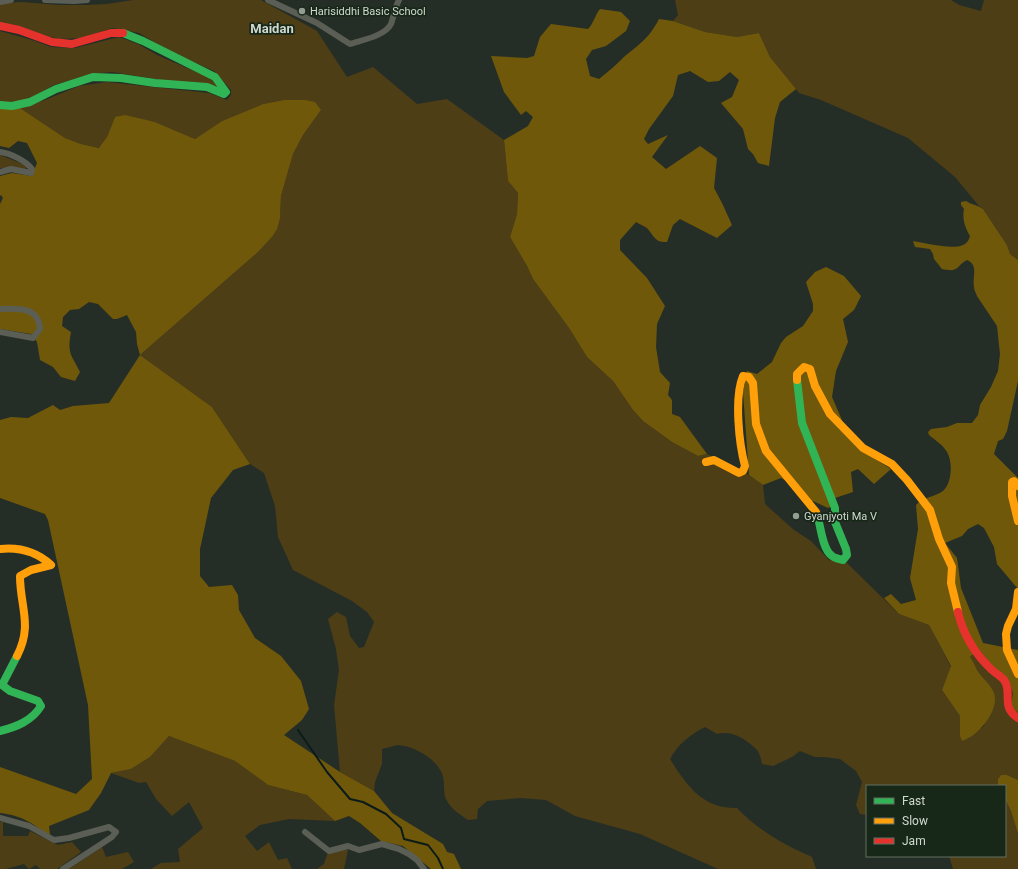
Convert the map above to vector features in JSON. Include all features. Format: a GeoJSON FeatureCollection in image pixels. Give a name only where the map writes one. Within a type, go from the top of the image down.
{"type":"FeatureCollection","features":[{"type":"Feature","properties":{"kind":"street"},"geometry":{"type":"LineString","coordinates":[[0,2],[11,0]]}},
{"type":"Feature","properties":{"kind":"street"},"geometry":{"type":"LineString","coordinates":[[45,0],[87,0]]}},
{"type":"Feature","properties":{"kind":"street"},"geometry":{"type":"LineString","coordinates":[[268,0],[317,23],[350,44],[370,38],[388,29],[399,0]]}},
{"type":"Feature","properties":{"kind":"street"},"geometry":{"type":"LineString","coordinates":[[0,26],[19,30],[52,42],[72,44],[111,33],[123,33],[143,41],[215,77],[226,92],[224,94],[207,87],[155,83],[121,78],[93,77],[56,89],[30,102],[12,106],[0,105]]}},
{"type":"Feature","properties":{"kind":"street"},"geometry":{"type":"LineString","coordinates":[[0,152],[20,159],[29,164],[32,169],[31,173],[11,169],[0,172]]}},
{"type":"Feature","properties":{"kind":"street"},"geometry":{"type":"LineString","coordinates":[[0,309],[26,310],[35,314],[39,321],[40,329],[33,338],[0,332]]}},
{"type":"Feature","properties":{"kind":"street"},"geometry":{"type":"LineString","coordinates":[[706,462],[714,460],[739,473],[743,471],[745,466],[737,402],[740,380],[743,376],[749,377],[753,383],[756,424],[766,451],[816,512],[821,526],[824,545],[830,556],[843,560],[847,555],[835,522],[835,508],[802,423],[797,374],[804,367],[810,369],[815,386],[830,414],[863,448],[892,464],[907,480],[930,510],[939,538],[952,566],[951,582],[960,624],[968,640],[978,653],[991,669],[1004,680],[1008,688],[1008,707],[1013,715],[1018,718]]}},
{"type":"Feature","properties":{"kind":"street"},"geometry":{"type":"LineString","coordinates":[[1018,486],[1016,482],[1012,482],[1012,496],[1018,521]]}},
{"type":"Feature","properties":{"kind":"street"},"geometry":{"type":"LineString","coordinates":[[0,548],[11,547],[21,549],[36,555],[51,565],[26,571],[20,576],[20,586],[26,615],[25,637],[2,685],[10,690],[38,701],[41,706],[38,713],[27,720],[17,726],[0,731]]}},
{"type":"Feature","properties":{"kind":"street"},"geometry":{"type":"LineString","coordinates":[[1018,592],[1016,609],[1006,634],[1007,650],[1018,674]]}},
{"type":"Feature","properties":{"kind":"street"},"geometry":{"type":"LineString","coordinates":[[0,818],[30,826],[54,840],[69,838],[109,827],[116,832],[112,837],[63,869]]}},
{"type":"Feature","properties":{"kind":"street"},"geometry":{"type":"LineString","coordinates":[[305,832],[329,851],[348,846],[359,850],[382,844],[399,849],[413,857],[424,869]]}},
{"type":"Feature","properties":{"kind":"shaded area"},"geometry":{"type":"Polygon","coordinates":[[[133,0],[261,0],[317,31],[347,77],[373,67],[417,104],[447,99],[504,140],[508,181],[518,193],[517,214],[510,237],[533,279],[569,328],[587,357],[613,381],[633,410],[643,421],[672,442],[698,456],[707,454],[749,475],[763,485],[765,504],[794,530],[811,541],[829,560],[847,563],[899,614],[929,625],[951,667],[942,690],[960,716],[960,736],[968,739],[971,735],[984,726],[993,693],[970,657],[980,649],[1010,684],[1013,693],[1011,706],[1017,712],[1018,711],[1018,780],[1007,775],[1001,775],[998,779],[998,785],[866,785],[866,815],[860,814],[856,805],[862,782],[856,771],[840,759],[815,757],[800,751],[792,757],[773,766],[762,764],[757,751],[752,745],[743,739],[728,733],[717,734],[705,727],[685,740],[676,749],[670,759],[690,787],[705,800],[715,805],[737,808],[762,830],[792,848],[812,857],[816,869],[718,869],[640,834],[575,816],[546,800],[520,798],[487,801],[478,809],[477,819],[468,820],[448,803],[445,794],[443,777],[437,765],[425,755],[404,746],[397,745],[382,749],[382,764],[375,782],[374,791],[340,772],[334,705],[339,670],[336,649],[328,619],[337,612],[346,617],[350,636],[359,648],[364,647],[374,622],[367,612],[352,601],[293,570],[278,537],[275,506],[264,473],[250,464],[212,407],[140,355],[258,252],[272,237],[280,218],[281,196],[293,154],[303,135],[321,110],[284,100],[263,104],[222,121],[195,139],[155,122],[115,117],[107,137],[100,148],[81,144],[65,138],[20,108],[45,100],[79,86],[107,82],[209,93],[227,100],[231,95],[231,90],[214,71],[171,52],[139,33],[112,28],[83,38],[60,39],[41,35],[13,25],[0,23],[0,3],[23,2],[58,5],[107,4],[133,0]]]}},
{"type":"Feature","properties":{"kind":"shaded area"},"geometry":{"type":"Polygon","coordinates":[[[675,0],[951,0],[959,5],[981,11],[984,0],[1018,0],[1018,260],[1010,254],[1007,245],[983,209],[955,177],[908,138],[821,100],[799,93],[770,57],[759,33],[737,37],[705,32],[673,21],[678,15],[675,0]]]}},
{"type":"Feature","properties":{"kind":"shaded area"},"geometry":{"type":"Polygon","coordinates":[[[600,9],[621,12],[630,21],[626,31],[606,46],[592,50],[586,59],[590,76],[599,79],[606,74],[644,40],[652,31],[659,19],[673,21],[705,32],[737,37],[759,33],[770,57],[796,89],[780,102],[775,118],[769,166],[758,163],[748,149],[743,129],[721,103],[732,97],[739,80],[730,72],[719,81],[708,82],[690,71],[678,75],[673,96],[649,129],[644,139],[648,144],[668,135],[652,157],[666,169],[700,146],[717,158],[714,188],[732,225],[717,238],[680,219],[673,225],[667,242],[663,242],[657,240],[647,228],[636,222],[620,240],[620,250],[647,278],[665,306],[657,324],[656,347],[660,372],[670,383],[668,395],[672,400],[672,414],[680,417],[707,454],[698,456],[672,442],[643,421],[633,410],[613,381],[587,357],[569,328],[533,279],[510,237],[517,214],[518,193],[508,181],[504,140],[528,126],[533,117],[526,111],[521,115],[504,92],[491,56],[527,58],[534,56],[540,37],[551,24],[588,29],[600,9]]]}},
{"type":"Feature","properties":{"kind":"shaded area"},"geometry":{"type":"Polygon","coordinates":[[[0,31],[51,47],[75,48],[119,37],[138,44],[157,55],[208,77],[218,84],[219,89],[112,72],[92,74],[54,85],[29,99],[14,103],[0,102],[0,31]]]}},
{"type":"Feature","properties":{"kind":"shaded area"},"geometry":{"type":"Polygon","coordinates":[[[284,100],[305,100],[315,102],[321,110],[303,135],[293,154],[281,196],[280,218],[277,229],[272,237],[258,252],[140,355],[136,332],[127,315],[113,319],[98,304],[89,302],[79,309],[70,310],[63,317],[62,326],[71,332],[69,345],[70,350],[80,372],[75,381],[61,377],[53,367],[40,360],[37,342],[31,334],[0,329],[0,204],[3,198],[1,195],[0,196],[0,176],[12,173],[32,176],[37,163],[27,143],[18,141],[9,148],[0,146],[0,108],[20,108],[65,138],[81,144],[99,148],[107,137],[115,117],[125,115],[155,122],[195,139],[222,121],[263,104],[284,100]]]}},
{"type":"Feature","properties":{"kind":"shaded area"},"geometry":{"type":"Polygon","coordinates":[[[0,155],[27,167],[26,169],[0,168],[0,155]]]}},
{"type":"Feature","properties":{"kind":"shaded area"},"geometry":{"type":"Polygon","coordinates":[[[966,201],[983,209],[1007,245],[1010,254],[1018,260],[1018,381],[1007,431],[1003,439],[998,441],[994,454],[1018,478],[1018,589],[997,564],[994,547],[984,528],[978,524],[968,529],[962,536],[945,543],[957,558],[961,588],[983,643],[1018,650],[1018,711],[1013,711],[1011,706],[1013,693],[1010,684],[992,666],[979,649],[970,657],[977,670],[994,693],[994,708],[980,729],[968,739],[962,741],[960,736],[960,716],[942,690],[951,666],[929,625],[899,614],[884,598],[891,594],[901,604],[916,600],[910,578],[918,529],[916,505],[922,500],[943,491],[950,478],[951,467],[949,456],[945,449],[929,435],[928,432],[931,429],[947,427],[957,423],[972,423],[978,415],[980,405],[991,387],[998,371],[1000,354],[997,326],[975,292],[973,265],[967,260],[952,270],[942,269],[934,259],[930,249],[915,247],[913,241],[948,247],[965,244],[970,236],[964,223],[964,209],[961,202],[966,201]]]}},
{"type":"Feature","properties":{"kind":"shaded area"},"geometry":{"type":"Polygon","coordinates":[[[826,267],[844,276],[861,296],[854,310],[843,319],[848,342],[836,371],[832,397],[842,420],[838,428],[862,451],[891,469],[874,484],[858,469],[851,472],[853,492],[835,498],[836,504],[828,508],[813,501],[806,505],[793,485],[781,478],[763,485],[749,475],[743,392],[747,371],[757,374],[772,362],[781,343],[786,337],[803,326],[813,311],[813,304],[806,282],[815,272],[826,267]]]}},
{"type":"Feature","properties":{"kind":"shaded area"},"geometry":{"type":"Polygon","coordinates":[[[140,355],[212,407],[250,464],[233,470],[211,498],[200,549],[200,576],[209,587],[232,585],[238,595],[239,610],[255,638],[281,656],[301,681],[309,709],[302,720],[284,735],[340,772],[374,791],[392,813],[443,844],[447,852],[454,854],[461,869],[431,869],[403,846],[381,841],[360,823],[349,816],[335,821],[307,795],[268,785],[235,761],[169,736],[150,757],[131,769],[111,773],[101,793],[89,810],[49,826],[50,835],[23,819],[0,813],[0,767],[76,794],[92,779],[88,705],[48,520],[45,514],[0,498],[0,420],[11,417],[28,418],[53,405],[60,410],[73,406],[109,403],[140,355]]]}},
{"type":"Feature","properties":{"kind":"shaded area"},"geometry":{"type":"Polygon","coordinates":[[[169,736],[235,761],[268,785],[307,795],[335,821],[289,819],[260,825],[245,836],[257,851],[269,842],[278,860],[287,858],[292,869],[151,869],[161,863],[180,862],[178,849],[203,828],[189,802],[172,816],[156,799],[146,782],[139,783],[111,773],[131,769],[150,757],[169,736]]]}},
{"type":"Feature","properties":{"kind":"shaded area"},"geometry":{"type":"Polygon","coordinates":[[[1001,775],[1007,775],[1018,780],[1018,834],[1011,811],[1006,801],[1006,785],[998,785],[998,779],[1001,775]]]}},
{"type":"Feature","properties":{"kind":"shaded area"},"geometry":{"type":"Polygon","coordinates":[[[1006,801],[1011,811],[1018,834],[1018,869],[953,869],[949,857],[1006,857],[1006,801]]]}},
{"type":"Feature","properties":{"kind":"shaded area"},"geometry":{"type":"Polygon","coordinates":[[[0,822],[3,822],[3,836],[28,836],[30,831],[58,845],[72,842],[81,852],[57,869],[40,869],[36,865],[29,869],[24,864],[6,869],[0,869],[0,822]]]}},
{"type":"Feature","properties":{"kind":"shaded area"},"geometry":{"type":"Polygon","coordinates":[[[102,847],[106,857],[128,852],[134,862],[122,869],[69,869],[102,847]]]}},
{"type":"Feature","properties":{"kind":"shaded area"},"geometry":{"type":"Polygon","coordinates":[[[329,849],[348,850],[344,869],[317,869],[324,864],[329,849]]]}},
{"type":"Feature","properties":{"kind":"waterway"},"geometry":{"type":"LineString","coordinates":[[298,730],[327,772],[350,799],[363,802],[386,814],[401,828],[404,839],[428,845],[438,858],[443,869]]}},
{"type":"Feature","properties":{"kind":"traffic: fast"},"geometry":{"type":"LineString","coordinates":[[0,105],[12,106],[30,102],[56,89],[93,77],[121,78],[155,83],[207,87],[224,94],[226,92],[215,77],[143,41],[123,33]]}},
{"type":"Feature","properties":{"kind":"traffic: fast"},"geometry":{"type":"LineString","coordinates":[[797,380],[802,423],[835,508],[835,522],[847,555],[843,560],[833,557],[828,552],[817,515]]}},
{"type":"Feature","properties":{"kind":"traffic: fast"},"geometry":{"type":"LineString","coordinates":[[0,731],[23,723],[33,716],[41,706],[38,701],[10,691],[2,685],[17,656]]}},
{"type":"Feature","properties":{"kind":"traffic: slow"},"geometry":{"type":"LineString","coordinates":[[797,380],[797,374],[804,367],[810,369],[815,386],[830,414],[863,448],[892,464],[907,480],[930,510],[939,539],[952,567],[951,583],[958,612]]}},
{"type":"Feature","properties":{"kind":"traffic: slow"},"geometry":{"type":"LineString","coordinates":[[706,462],[714,460],[739,473],[743,471],[745,466],[739,433],[738,408],[740,385],[743,376],[749,377],[753,383],[756,424],[766,451],[817,515]]}},
{"type":"Feature","properties":{"kind":"traffic: slow"},"geometry":{"type":"LineString","coordinates":[[1018,486],[1014,481],[1012,482],[1012,496],[1018,521]]}},
{"type":"Feature","properties":{"kind":"traffic: slow"},"geometry":{"type":"LineString","coordinates":[[0,549],[27,551],[46,560],[51,565],[31,570],[20,576],[25,625],[22,645],[17,656]]}},
{"type":"Feature","properties":{"kind":"traffic: slow"},"geometry":{"type":"LineString","coordinates":[[1018,592],[1016,609],[1006,634],[1007,650],[1018,674]]}},
{"type":"Feature","properties":{"kind":"traffic: jam"},"geometry":{"type":"LineString","coordinates":[[0,26],[19,30],[52,42],[72,44],[111,33],[123,33]]}},
{"type":"Feature","properties":{"kind":"traffic: jam"},"geometry":{"type":"LineString","coordinates":[[958,612],[966,636],[970,643],[986,664],[1004,680],[1007,689],[1009,709],[1018,718]]}},
{"type":"Feature","properties":{"kind":"place","name":"Harisiddhi Basic School"},"geometry":{"type":"Point","coordinates":[302,11]}},
{"type":"Feature","properties":{"kind":"place","name":"Gyanjyoti Ma V"},"geometry":{"type":"Point","coordinates":[796,516]}},
{"type":"Feature","properties":{"kind":"district","name":"Maidan"},"geometry":{"type":"Point","coordinates":[272,28]}}]}
